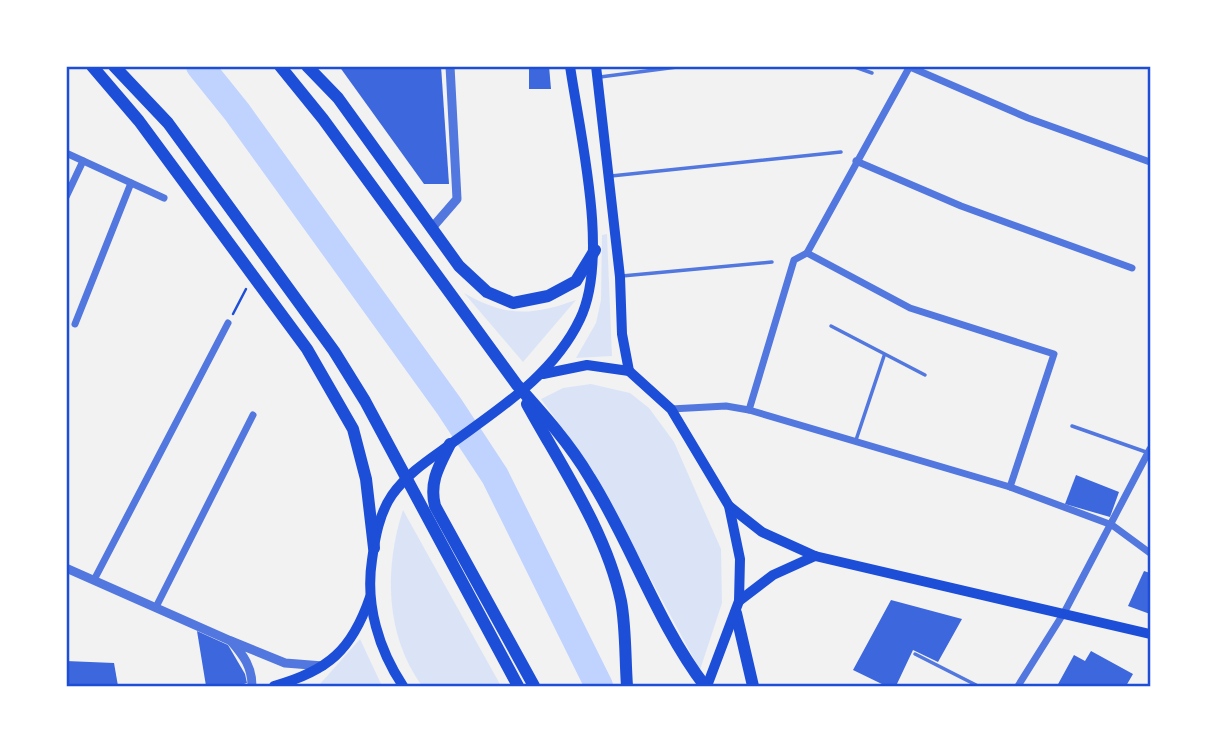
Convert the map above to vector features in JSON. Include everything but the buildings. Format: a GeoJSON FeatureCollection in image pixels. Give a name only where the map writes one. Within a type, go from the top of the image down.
{"type":"FeatureCollection","features":[{"type":"Feature","properties":{"kind":"highway"},"geometry":{"type":"LineString","coordinates":[[92,66],[139,121],[307,349],[353,429],[366,479],[374,548]]}},
{"type":"Feature","properties":{"kind":"highway"},"geometry":{"type":"LineString","coordinates":[[114,66],[168,123],[334,351],[365,401],[518,687]]}},
{"type":"Feature","properties":{"kind":"highway"},"geometry":{"type":"LineString","coordinates":[[281,66],[323,119],[517,385],[551,423],[591,478],[675,642],[706,687]]}},
{"type":"Feature","properties":{"kind":"highway"},"geometry":{"type":"LineString","coordinates":[[307,66],[338,98],[459,266],[487,292],[513,303],[548,296],[576,281],[595,250]]}},
{"type":"Feature","properties":{"kind":"highway"},"geometry":{"type":"LineString","coordinates":[[517,385],[588,516],[613,574],[621,603],[627,687]]}},
{"type":"Feature","properties":{"kind":"highway"},"geometry":{"type":"LineString","coordinates":[[450,444],[435,473],[432,492],[435,506],[534,687]]}},
{"type":"Feature","properties":{"kind":"highway"},"geometry":{"type":"LineString","coordinates":[[737,607],[753,687]]}},
{"type":"Feature","properties":{"kind":"main road"},"geometry":{"type":"LineString","coordinates":[[403,687],[390,668],[377,634],[371,596],[374,548],[380,518],[391,496],[408,474],[543,374],[580,319],[591,285],[595,250],[570,66]]}},
{"type":"Feature","properties":{"kind":"main road"},"geometry":{"type":"LineString","coordinates":[[597,72],[620,277],[622,334],[629,371]]}},
{"type":"Feature","properties":{"kind":"main road"},"geometry":{"type":"LineString","coordinates":[[543,374],[587,365],[629,371],[671,409],[729,506],[740,559],[737,607],[706,687]]}},
{"type":"Feature","properties":{"kind":"main road"},"geometry":{"type":"LineString","coordinates":[[729,506],[762,532],[816,556],[1065,611],[1150,634]]}},
{"type":"Feature","properties":{"kind":"main road"},"geometry":{"type":"LineString","coordinates":[[737,607],[773,575],[816,556]]}},
{"type":"Feature","properties":{"kind":"main road"},"geometry":{"type":"LineString","coordinates":[[274,687],[310,676],[325,666],[354,635],[371,596]]}},
{"type":"Feature","properties":{"kind":"street"},"geometry":{"type":"LineString","coordinates":[[431,229],[457,199],[450,66]]}},
{"type":"Feature","properties":{"kind":"street"},"geometry":{"type":"LineString","coordinates":[[749,411],[794,260],[807,253],[910,67],[1028,118],[1150,162]]}},
{"type":"Feature","properties":{"kind":"street"},"geometry":{"type":"LineString","coordinates":[[66,153],[164,198]]}},
{"type":"Feature","properties":{"kind":"street"},"geometry":{"type":"LineString","coordinates":[[66,197],[83,161]]}},
{"type":"Feature","properties":{"kind":"street"},"geometry":{"type":"LineString","coordinates":[[856,161],[961,206],[1132,268]]}},
{"type":"Feature","properties":{"kind":"street"},"geometry":{"type":"LineString","coordinates":[[75,324],[131,183]]}},
{"type":"Feature","properties":{"kind":"street"},"geometry":{"type":"LineString","coordinates":[[807,253],[910,308],[1054,354],[1010,487]]}},
{"type":"Feature","properties":{"kind":"street"},"geometry":{"type":"LineString","coordinates":[[94,580],[229,323]]}},
{"type":"Feature","properties":{"kind":"street"},"geometry":{"type":"LineString","coordinates":[[671,409],[726,406],[749,411],[1010,487],[1112,525],[1150,553]]}},
{"type":"Feature","properties":{"kind":"street"},"geometry":{"type":"LineString","coordinates":[[156,607],[253,415]]}},
{"type":"Feature","properties":{"kind":"street"},"geometry":{"type":"LineString","coordinates":[[1018,687],[1065,611],[1149,451]]}},
{"type":"Feature","properties":{"kind":"street"},"geometry":{"type":"LineString","coordinates":[[66,568],[285,663],[325,666]]}},
{"type":"Feature","properties":{"kind":"street"},"geometry":{"type":"LineString","coordinates":[[232,641],[244,656],[252,673],[252,687]]}},
{"type":"Feature","properties":{"kind":"lane"},"geometry":{"type":"LineString","coordinates":[[597,72],[685,66]]}},
{"type":"Feature","properties":{"kind":"lane"},"geometry":{"type":"LineString","coordinates":[[852,66],[872,74]]}},
{"type":"Feature","properties":{"kind":"lane"},"geometry":{"type":"LineString","coordinates":[[609,176],[841,152]]}},
{"type":"Feature","properties":{"kind":"lane"},"geometry":{"type":"LineString","coordinates":[[620,277],[772,262]]}},
{"type":"Feature","properties":{"kind":"lane"},"geometry":{"type":"LineString","coordinates":[[831,326],[884,356],[925,375]]}},
{"type":"Feature","properties":{"kind":"lane"},"geometry":{"type":"LineString","coordinates":[[856,443],[884,356]]}},
{"type":"Feature","properties":{"kind":"lane"},"geometry":{"type":"LineString","coordinates":[[1072,426],[1149,451]]}},
{"type":"Feature","properties":{"kind":"lane"},"geometry":{"type":"LineString","coordinates":[[915,654],[978,687]]}},
{"type":"Feature","properties":{"kind":"path"},"geometry":{"type":"LineString","coordinates":[[229,323],[253,276]]}},
{"type":"Feature","properties":{"kind":"shaded area"},"geometry":{"type":"Polygon","coordinates":[[[607,234],[612,356],[576,358],[596,323],[601,300],[602,235],[607,234]]]}},
{"type":"Feature","properties":{"kind":"shaded area"},"geometry":{"type":"Polygon","coordinates":[[[464,293],[493,306],[519,312],[545,309],[576,300],[523,362],[464,293]]]}},
{"type":"Feature","properties":{"kind":"shaded area"},"geometry":{"type":"Polygon","coordinates":[[[591,384],[630,393],[649,408],[674,442],[721,549],[722,603],[700,670],[588,463],[541,399],[563,388],[591,384]]]}},
{"type":"Feature","properties":{"kind":"shaded area"},"geometry":{"type":"Polygon","coordinates":[[[403,510],[501,686],[422,686],[410,666],[401,645],[391,601],[393,555],[403,510]]]}},
{"type":"Feature","properties":{"kind":"shaded area"},"geometry":{"type":"Polygon","coordinates":[[[360,639],[382,686],[320,684],[360,639]]]}},
{"type":"Feature","properties":{"kind":"waterway"},"geometry":{"type":"LineString","coordinates":[[200,66],[237,112],[449,406],[495,476],[599,686]]}}]}
